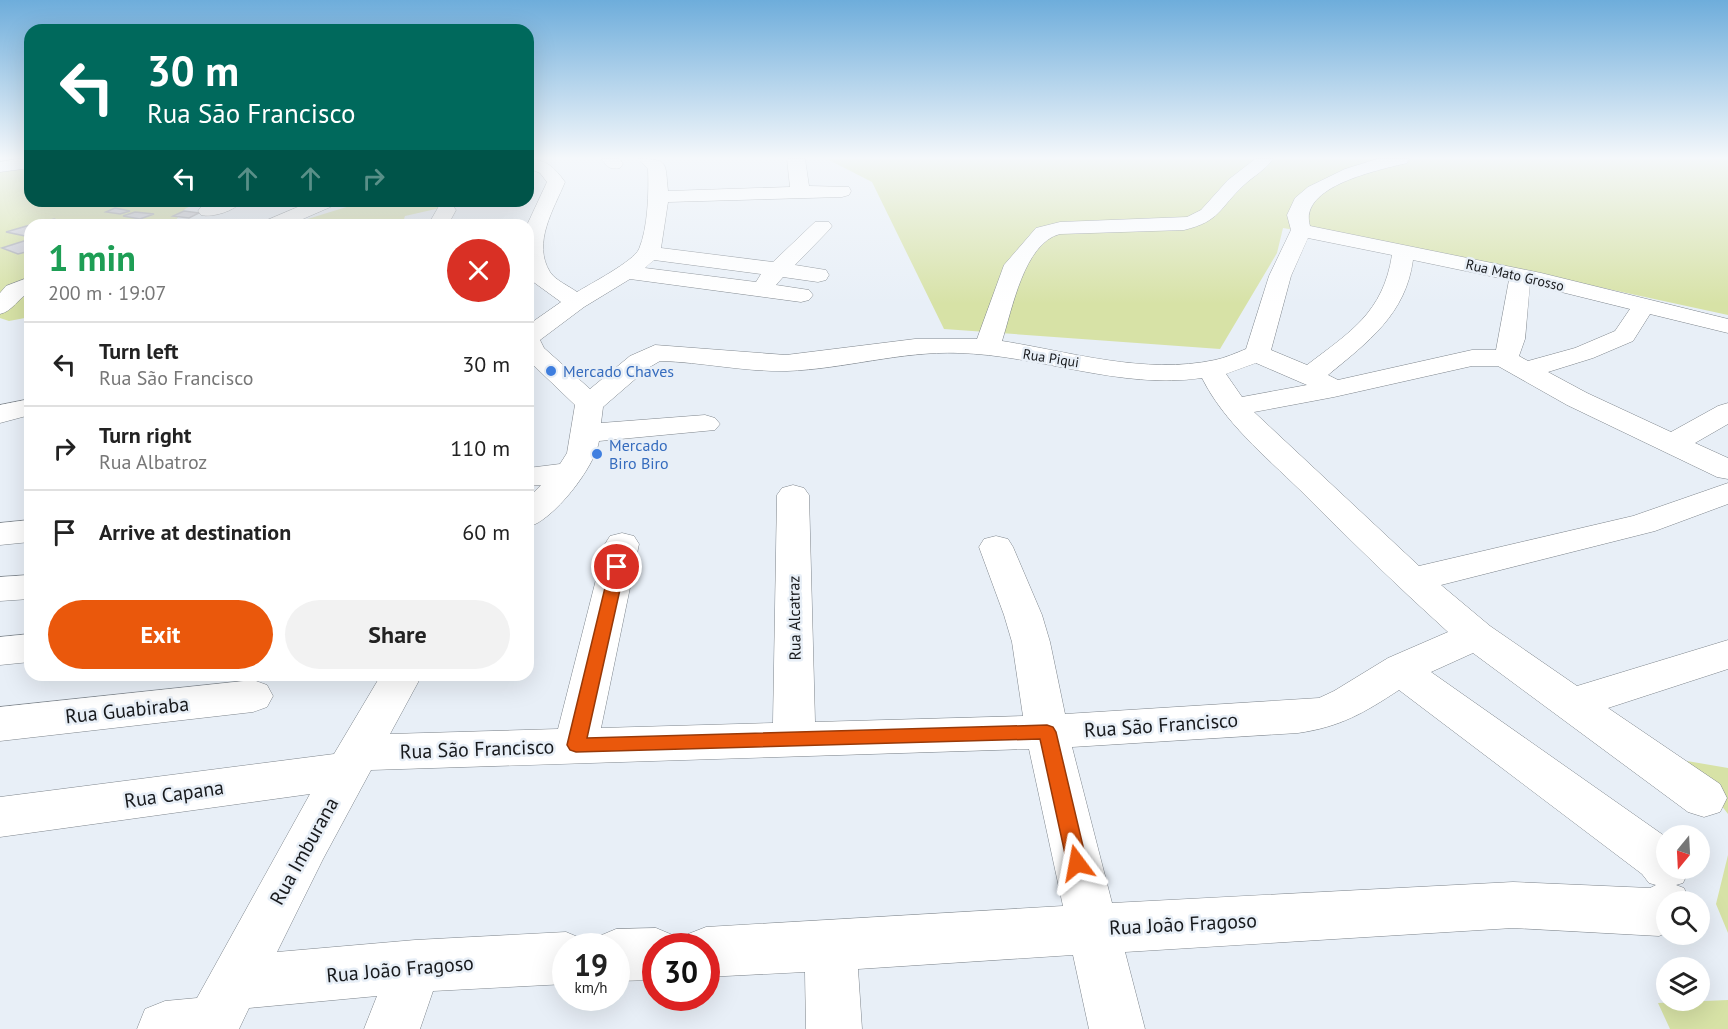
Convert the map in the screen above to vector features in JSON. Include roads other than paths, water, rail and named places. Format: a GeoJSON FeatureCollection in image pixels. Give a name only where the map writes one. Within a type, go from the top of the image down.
{"type":"FeatureCollection","features":[{"type":"Feature","properties":{"kind":"street"},"geometry":{"type":"LineString","coordinates":[[208,211],[218,207]]}},
{"type":"Feature","properties":{"kind":"street"},"geometry":{"type":"LineString","coordinates":[[286,219],[313,207]]}},
{"type":"Feature","properties":{"kind":"street"},"geometry":{"type":"LineString","coordinates":[[534,227],[544,207]]}},
{"type":"Feature","properties":{"kind":"street"},"geometry":{"type":"LineString","coordinates":[[534,334],[576,302],[626,272],[649,253],[657,207]]}},
{"type":"Feature","properties":{"kind":"street"},"geometry":{"type":"LineString","coordinates":[[987,347],[1015,265],[1043,232],[1060,228],[1184,224],[1198,221],[1210,214],[1216,207]]}},
{"type":"Feature","properties":{"kind":"street"},"geometry":{"type":"LineString","coordinates":[[1299,207],[1297,222],[1301,230],[1280,276],[1257,354],[1322,382]]}},
{"type":"Feature","properties":{"kind":"street"},"geometry":{"type":"LineString","coordinates":[[757,290],[780,271],[822,226]]}},
{"type":"Feature","properties":{"kind":"street","name":"Rua Mato Grosso"},"geometry":{"type":"LineString","coordinates":[[1301,230],[1521,276],[1728,326]]}},
{"type":"Feature","properties":{"kind":"street"},"geometry":{"type":"LineString","coordinates":[[1322,382],[1346,347],[1383,310],[1392,297],[1398,280],[1403,250]]}},
{"type":"Feature","properties":{"kind":"street"},"geometry":{"type":"LineString","coordinates":[[649,253],[818,275]]}},
{"type":"Feature","properties":{"kind":"street"},"geometry":{"type":"LineString","coordinates":[[534,254],[540,276],[576,302]]}},
{"type":"Feature","properties":{"kind":"street"},"geometry":{"type":"LineString","coordinates":[[626,272],[801,295]]}},
{"type":"Feature","properties":{"kind":"street"},"geometry":{"type":"LineString","coordinates":[[1515,365],[1513,345],[1516,293],[1521,276]]}},
{"type":"Feature","properties":{"kind":"street"},"geometry":{"type":"LineString","coordinates":[[1515,365],[1584,353],[1624,336],[1644,305]]}},
{"type":"Feature","properties":{"kind":"street","name":"Rua Piqui"},"geometry":{"type":"LineString","coordinates":[[587,419],[639,362],[655,353],[786,363],[935,346],[987,347],[1122,369],[1211,370],[1235,365],[1257,354]]}},
{"type":"Feature","properties":{"kind":"street"},"geometry":{"type":"LineString","coordinates":[[534,352],[561,375],[587,419],[582,453],[571,472],[534,511]]}},
{"type":"Feature","properties":{"kind":"street"},"geometry":{"type":"LineString","coordinates":[[1234,407],[1322,382],[1483,356],[1515,365],[1577,399],[1728,470]]}},
{"type":"Feature","properties":{"kind":"street"},"geometry":{"type":"LineString","coordinates":[[1211,370],[1234,407],[1250,425],[1412,580],[1476,636],[1704,798]]}},
{"type":"Feature","properties":{"kind":"street"},"geometry":{"type":"LineString","coordinates":[[0,414],[24,408]]}},
{"type":"Feature","properties":{"kind":"street"},"geometry":{"type":"LineString","coordinates":[[1673,443],[1728,412]]}},
{"type":"Feature","properties":{"kind":"street"},"geometry":{"type":"LineString","coordinates":[[587,419],[705,424]]}},
{"type":"Feature","properties":{"kind":"street"},"geometry":{"type":"LineString","coordinates":[[534,476],[571,472]]}},
{"type":"Feature","properties":{"kind":"street"},"geometry":{"type":"LineString","coordinates":[[1412,580],[1643,524],[1728,493]]}},
{"type":"Feature","properties":{"kind":"street","name":"Rua Alcatraz"},"geometry":{"type":"LineString","coordinates":[[793,495],[794,740]]}},
{"type":"Feature","properties":{"kind":"street"},"geometry":{"type":"LineString","coordinates":[[0,534],[24,532]]}},
{"type":"Feature","properties":{"kind":"street"},"geometry":{"type":"LineString","coordinates":[[576,745],[622,544]]}},
{"type":"Feature","properties":{"kind":"street"},"geometry":{"type":"LineString","coordinates":[[996,547],[1023,615],[1031,642],[1047,732],[1117,1029]]}},
{"type":"Feature","properties":{"kind":"street"},"geometry":{"type":"LineString","coordinates":[[0,590],[24,587]]}},
{"type":"Feature","properties":{"kind":"street","name":"Rua São Francisco"},"geometry":{"type":"LineString","coordinates":[[353,762],[576,745],[1047,732],[1316,714],[1349,702],[1400,670],[1476,636]]}},
{"type":"Feature","properties":{"kind":"street"},"geometry":{"type":"LineString","coordinates":[[0,651],[24,649]]}},
{"type":"Feature","properties":{"kind":"street"},"geometry":{"type":"LineString","coordinates":[[1571,704],[1728,654]]}},
{"type":"Feature","properties":{"kind":"street"},"geometry":{"type":"LineString","coordinates":[[1400,670],[1659,859],[1666,891]]}},
{"type":"Feature","properties":{"kind":"street","name":"Rua Imburana"},"geometry":{"type":"LineString","coordinates":[[205,1016],[399,681]]}},
{"type":"Feature","properties":{"kind":"street","name":"Rua Guabiraba"},"geometry":{"type":"LineString","coordinates":[[0,724],[253,696]]}},
{"type":"Feature","properties":{"kind":"street","name":"Rua Capana"},"geometry":{"type":"LineString","coordinates":[[0,817],[353,762]]}},
{"type":"Feature","properties":{"kind":"street","name":"Rua João Fragoso"},"geometry":{"type":"LineString","coordinates":[[720,951],[1513,905],[1656,892]]}},
{"type":"Feature","properties":{"kind":"street"},"geometry":{"type":"LineString","coordinates":[[831,946],[834,1029]]}},
{"type":"Feature","properties":{"kind":"street","name":"Rua João Fragoso"},"geometry":{"type":"LineString","coordinates":[[205,1016],[415,966],[552,959]]}},
{"type":"Feature","properties":{"kind":"street"},"geometry":{"type":"LineString","coordinates":[[392,1029],[415,966]]}},
{"type":"Feature","properties":{"kind":"place","name":"Mercado Chaves"},"geometry":{"type":"Point","coordinates":[551,371]}},
{"type":"Feature","properties":{"kind":"place","name":"Mercado Biro Biro"},"geometry":{"type":"Point","coordinates":[597,454]}}]}
